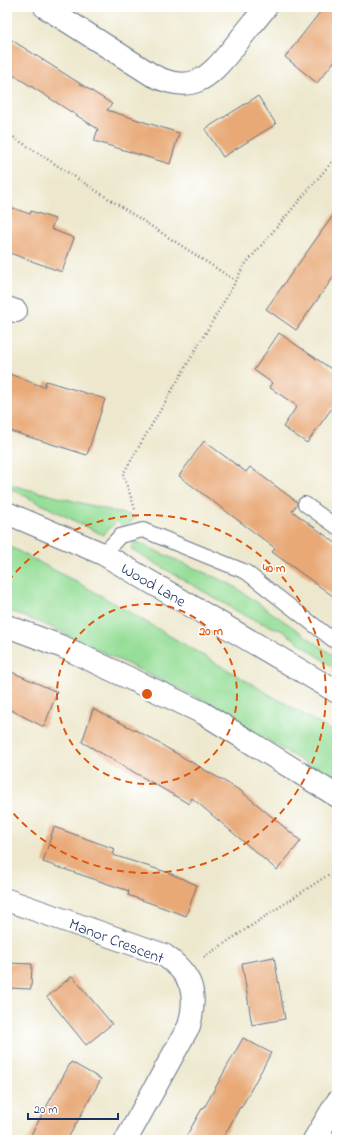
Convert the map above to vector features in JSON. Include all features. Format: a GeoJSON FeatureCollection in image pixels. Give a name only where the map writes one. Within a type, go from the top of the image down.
{"type":"FeatureCollection","features":[{"type":"Feature","properties":{"kind":"street"},"geometry":{"type":"LineString","coordinates":[[45,7],[152,75],[165,81],[178,84],[193,82],[206,77],[217,68],[266,7]]}},
{"type":"Feature","properties":{"kind":"street","name":"Wood Lane"},"geometry":{"type":"LineString","coordinates":[[7,513],[103,554],[337,692]]}},
{"type":"Feature","properties":{"kind":"street"},"geometry":{"type":"LineString","coordinates":[[7,626],[63,647],[203,713],[337,796]]}},
{"type":"Feature","properties":{"kind":"street","name":"Manor Crescent"},"geometry":{"type":"LineString","coordinates":[[7,900],[164,955],[177,964],[187,978],[193,994],[193,1010],[189,1026],[126,1140]]}},
{"type":"Feature","properties":{"kind":"street"},"geometry":{"type":"LineString","coordinates":[[322,1137],[337,1102]]}},
{"type":"Feature","properties":{"kind":"lane"},"geometry":{"type":"LineString","coordinates":[[305,504],[337,527]]}},
{"type":"Feature","properties":{"kind":"lane"},"geometry":{"type":"LineString","coordinates":[[103,554],[120,536],[143,530],[246,572],[337,643]]}},
{"type":"Feature","properties":{"kind":"path"},"geometry":{"type":"LineString","coordinates":[[7,133],[236,282]]}},
{"type":"Feature","properties":{"kind":"path"},"geometry":{"type":"LineString","coordinates":[[143,530],[123,474],[236,282],[243,267],[337,156]]}},
{"type":"Feature","properties":{"kind":"path"},"geometry":{"type":"LineString","coordinates":[[183,971],[337,869]]}},
{"type":"Feature","properties":{"kind":"green space"},"geometry":{"type":"Polygon","coordinates":[[[7,484],[136,517],[124,528],[117,521],[103,535],[7,487],[7,484]]]}},
{"type":"Feature","properties":{"kind":"green space"},"geometry":{"type":"Polygon","coordinates":[[[134,541],[232,585],[337,658],[337,670],[283,631],[249,618],[131,549],[134,541]]]}},
{"type":"Feature","properties":{"kind":"green space"},"geometry":{"type":"Polygon","coordinates":[[[7,545],[93,591],[337,734],[337,783],[208,703],[51,627],[7,610],[7,545]]]}},
{"type":"Feature","properties":{"kind":"building"},"geometry":{"type":"Polygon","coordinates":[[[324,7],[337,7],[337,58],[317,83],[285,57],[324,7]]]}},
{"type":"Feature","properties":{"kind":"building"},"geometry":{"type":"Polygon","coordinates":[[[7,37],[112,104],[107,110],[179,133],[170,164],[94,141],[98,129],[7,71],[7,37]]]}},
{"type":"Feature","properties":{"kind":"building"},"geometry":{"type":"Polygon","coordinates":[[[258,96],[276,124],[223,157],[205,129],[258,96]]]}},
{"type":"Feature","properties":{"kind":"building"},"geometry":{"type":"Polygon","coordinates":[[[7,206],[30,214],[31,211],[55,219],[51,229],[74,238],[62,272],[7,252],[7,206]]]}},
{"type":"Feature","properties":{"kind":"building"},"geometry":{"type":"Polygon","coordinates":[[[337,210],[337,272],[296,330],[266,309],[337,210]]]}},
{"type":"Feature","properties":{"kind":"building"},"geometry":{"type":"Polygon","coordinates":[[[279,333],[337,373],[337,401],[307,443],[283,427],[297,406],[269,387],[272,383],[254,370],[279,333]]]}},
{"type":"Feature","properties":{"kind":"building"},"geometry":{"type":"Polygon","coordinates":[[[7,373],[44,387],[46,381],[105,399],[87,455],[7,430],[7,373]]]}},
{"type":"Feature","properties":{"kind":"building"},"geometry":{"type":"Polygon","coordinates":[[[204,441],[246,472],[250,467],[297,502],[297,505],[292,511],[337,544],[337,599],[272,552],[275,548],[179,476],[204,441]]]}},
{"type":"Feature","properties":{"kind":"building"},"geometry":{"type":"Polygon","coordinates":[[[7,670],[57,692],[44,727],[7,708],[7,670]]]}},
{"type":"Feature","properties":{"kind":"building"},"geometry":{"type":"Polygon","coordinates":[[[93,709],[143,734],[241,791],[301,841],[277,870],[192,798],[189,804],[82,742],[93,709]]]}},
{"type":"Feature","properties":{"kind":"building"},"geometry":{"type":"Polygon","coordinates":[[[54,827],[115,849],[113,855],[169,873],[197,885],[186,916],[128,895],[129,891],[43,862],[54,827]]]}},
{"type":"Feature","properties":{"kind":"building"},"geometry":{"type":"Polygon","coordinates":[[[274,957],[285,1019],[252,1025],[242,963],[274,957]]]}},
{"type":"Feature","properties":{"kind":"building"},"geometry":{"type":"Polygon","coordinates":[[[7,963],[32,964],[31,989],[7,988],[7,963]]]}},
{"type":"Feature","properties":{"kind":"building"},"geometry":{"type":"Polygon","coordinates":[[[72,976],[112,1024],[86,1045],[47,997],[72,976]]]}},
{"type":"Feature","properties":{"kind":"building"},"geometry":{"type":"Polygon","coordinates":[[[243,1038],[271,1053],[241,1108],[240,1107],[222,1140],[184,1140],[203,1107],[204,1108],[243,1038]]]}},
{"type":"Feature","properties":{"kind":"building"},"geometry":{"type":"Polygon","coordinates":[[[71,1062],[101,1079],[67,1140],[28,1140],[71,1062]]]}}]}
